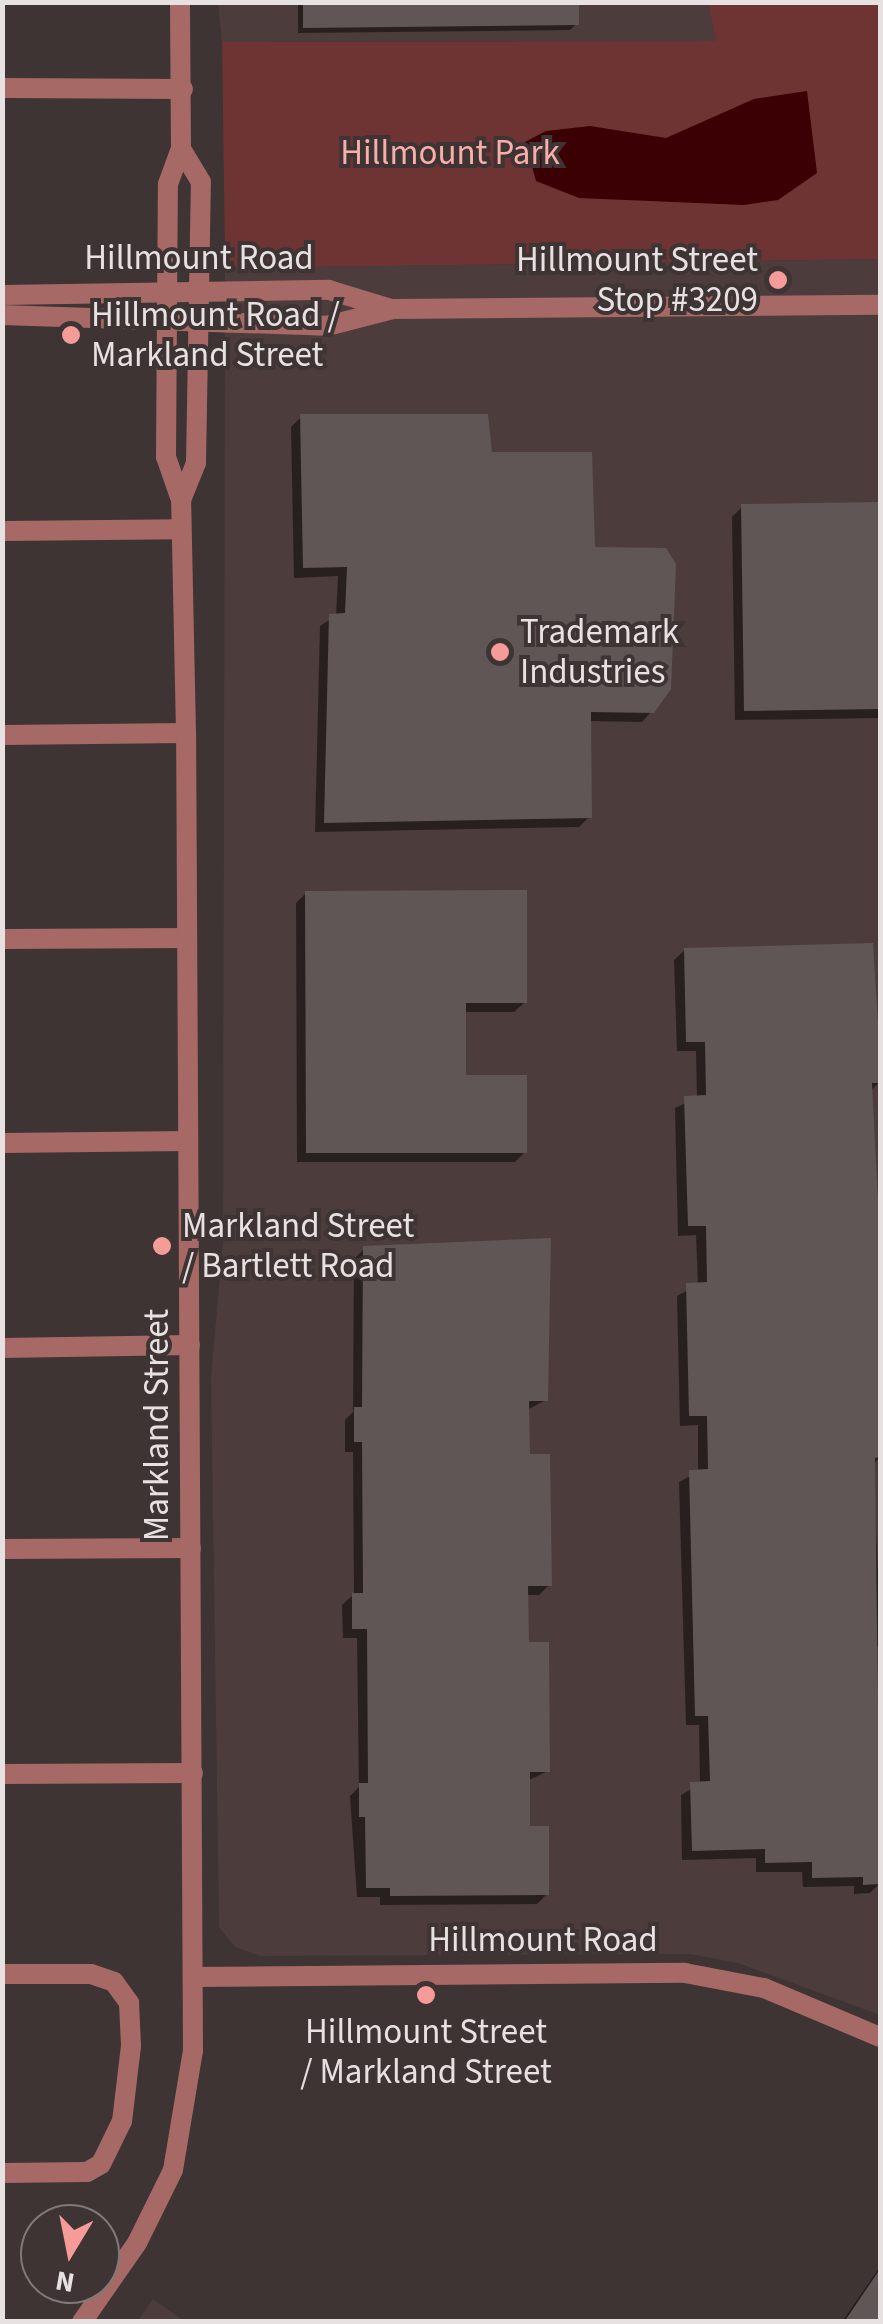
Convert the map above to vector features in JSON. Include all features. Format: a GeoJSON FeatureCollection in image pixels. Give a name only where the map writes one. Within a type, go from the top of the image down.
{"type":"FeatureCollection","features":[{"type":"Feature","properties":{"kind":"street","name":"Markland Street"},"geometry":{"type":"LineString","coordinates":[[82,2322],[137,2243],[172,2170],[191,2092],[193,1773],[186,733],[181,500],[166,458],[168,184],[182,149],[180,2]]}},
{"type":"Feature","properties":{"kind":"street"},"geometry":{"type":"LineString","coordinates":[[2,88],[183,89]]}},
{"type":"Feature","properties":{"kind":"street","name":"Markland Street"},"geometry":{"type":"LineString","coordinates":[[181,500],[196,463],[200,290],[200,182],[182,149]]}},
{"type":"Feature","properties":{"kind":"street","name":"Hillmount Road"},"geometry":{"type":"LineString","coordinates":[[2,295],[329,290],[393,310]]}},
{"type":"Feature","properties":{"kind":"street","name":"Hillmount Road"},"geometry":{"type":"LineString","coordinates":[[2,315],[327,326],[393,310],[880,305]]}},
{"type":"Feature","properties":{"kind":"street"},"geometry":{"type":"LineString","coordinates":[[2,531],[182,529]]}},
{"type":"Feature","properties":{"kind":"street"},"geometry":{"type":"LineString","coordinates":[[2,735],[186,733]]}},
{"type":"Feature","properties":{"kind":"street"},"geometry":{"type":"LineString","coordinates":[[2,939],[187,938]]}},
{"type":"Feature","properties":{"kind":"street"},"geometry":{"type":"LineString","coordinates":[[2,1143],[188,1141]]}},
{"type":"Feature","properties":{"kind":"street"},"geometry":{"type":"LineString","coordinates":[[2,1348],[190,1345]]}},
{"type":"Feature","properties":{"kind":"street"},"geometry":{"type":"LineString","coordinates":[[2,1550],[191,1548]]}},
{"type":"Feature","properties":{"kind":"street"},"geometry":{"type":"LineString","coordinates":[[2,1774],[193,1773]]}},
{"type":"Feature","properties":{"kind":"street","name":"Hillmount Road"},"geometry":{"type":"LineString","coordinates":[[193,1977],[684,1973],[764,1988],[880,2036]]}},
{"type":"Feature","properties":{"kind":"street"},"geometry":{"type":"LineString","coordinates":[[2,1974],[92,1974],[114,1982],[128,2002],[131,2046],[122,2121],[101,2164],[88,2172],[2,2173]]}},
{"type":"Feature","properties":{"kind":"shaded area"},"geometry":{"type":"Polygon","coordinates":[[[218,3],[708,3],[717,41],[222,42],[218,3]]]}},
{"type":"Feature","properties":{"kind":"shaded area"},"geometry":{"type":"Polygon","coordinates":[[[807,91],[817,173],[778,200],[744,205],[579,198],[536,181],[525,142],[546,131],[590,126],[666,138],[754,99],[807,91]]]}},
{"type":"Feature","properties":{"kind":"shaded area"},"geometry":{"type":"Polygon","coordinates":[[[225,257],[237,268],[880,259],[880,2015],[738,1963],[690,1954],[260,1956],[235,1947],[219,1927],[211,1377],[223,1240],[225,257]]]}},
{"type":"Feature","properties":{"kind":"shaded area"},"geometry":{"type":"Polygon","coordinates":[[[153,2299],[184,2321],[138,2321],[153,2299]]]}},
{"type":"Feature","properties":{"kind":"green space","name":"Hillmount Park"},"geometry":{"type":"Polygon","coordinates":[[[708,3],[880,3],[880,259],[237,268],[225,257],[222,42],[716,41],[708,3]]]}},
{"type":"Feature","properties":{"kind":"building"},"geometry":{"type":"Polygon","coordinates":[[[303,2],[579,2],[579,25],[303,28],[303,2]]]}},
{"type":"Feature","properties":{"kind":"building","name":"Trademark Industries"},"geometry":{"type":"Polygon","coordinates":[[[300,414],[488,414],[492,452],[592,452],[595,547],[666,548],[676,564],[671,689],[654,713],[591,712],[592,818],[324,823],[329,614],[345,613],[347,567],[303,568],[300,414]]]}},
{"type":"Feature","properties":{"kind":"building"},"geometry":{"type":"Polygon","coordinates":[[[880,502],[880,709],[744,711],[741,504],[880,502]]]}},
{"type":"Feature","properties":{"kind":"building"},"geometry":{"type":"Polygon","coordinates":[[[527,890],[527,1003],[466,1003],[466,1075],[527,1075],[527,1153],[306,1153],[305,891],[527,890]]]}},
{"type":"Feature","properties":{"kind":"building"},"geometry":{"type":"Polygon","coordinates":[[[873,943],[880,1056],[880,1083],[872,1083],[880,1240],[880,1457],[875,1458],[880,1884],[863,1885],[863,1877],[812,1878],[812,1862],[765,1863],[765,1849],[692,1851],[690,1782],[710,1781],[708,1716],[695,1716],[689,1470],[708,1469],[707,1416],[689,1416],[686,1283],[707,1282],[706,1226],[688,1226],[684,1096],[706,1095],[705,1042],[686,1042],[684,948],[873,943]]]}},
{"type":"Feature","properties":{"kind":"building"},"geometry":{"type":"Polygon","coordinates":[[[551,1238],[548,1401],[529,1401],[530,1454],[550,1454],[552,1586],[528,1586],[529,1642],[549,1642],[550,1772],[530,1772],[530,1826],[549,1826],[549,1895],[390,1896],[390,1888],[366,1888],[365,1817],[359,1817],[359,1783],[368,1783],[367,1629],[352,1629],[352,1593],[363,1593],[362,1442],[354,1442],[354,1407],[362,1407],[363,1246],[551,1238]]]}},
{"type":"Feature","properties":{"kind":"building"},"geometry":{"type":"Polygon","coordinates":[[[880,2269],[880,2322],[844,2322],[880,2269]]]}},
{"type":"Feature","properties":{"kind":"place","name":"Hillmount Street Stop #3209"},"geometry":{"type":"Point","coordinates":[778,280]}},
{"type":"Feature","properties":{"kind":"place","name":"Hillmount Road / Markland Street"},"geometry":{"type":"Point","coordinates":[71,335]}},
{"type":"Feature","properties":{"kind":"place","name":"Trademark Industries"},"geometry":{"type":"Point","coordinates":[500,652]}},
{"type":"Feature","properties":{"kind":"place","name":"Markland Street / Bartlett Road"},"geometry":{"type":"Point","coordinates":[162,1246]}},
{"type":"Feature","properties":{"kind":"place","name":"Hillmount Street / Markland Street"},"geometry":{"type":"Point","coordinates":[426,1995]}}]}
